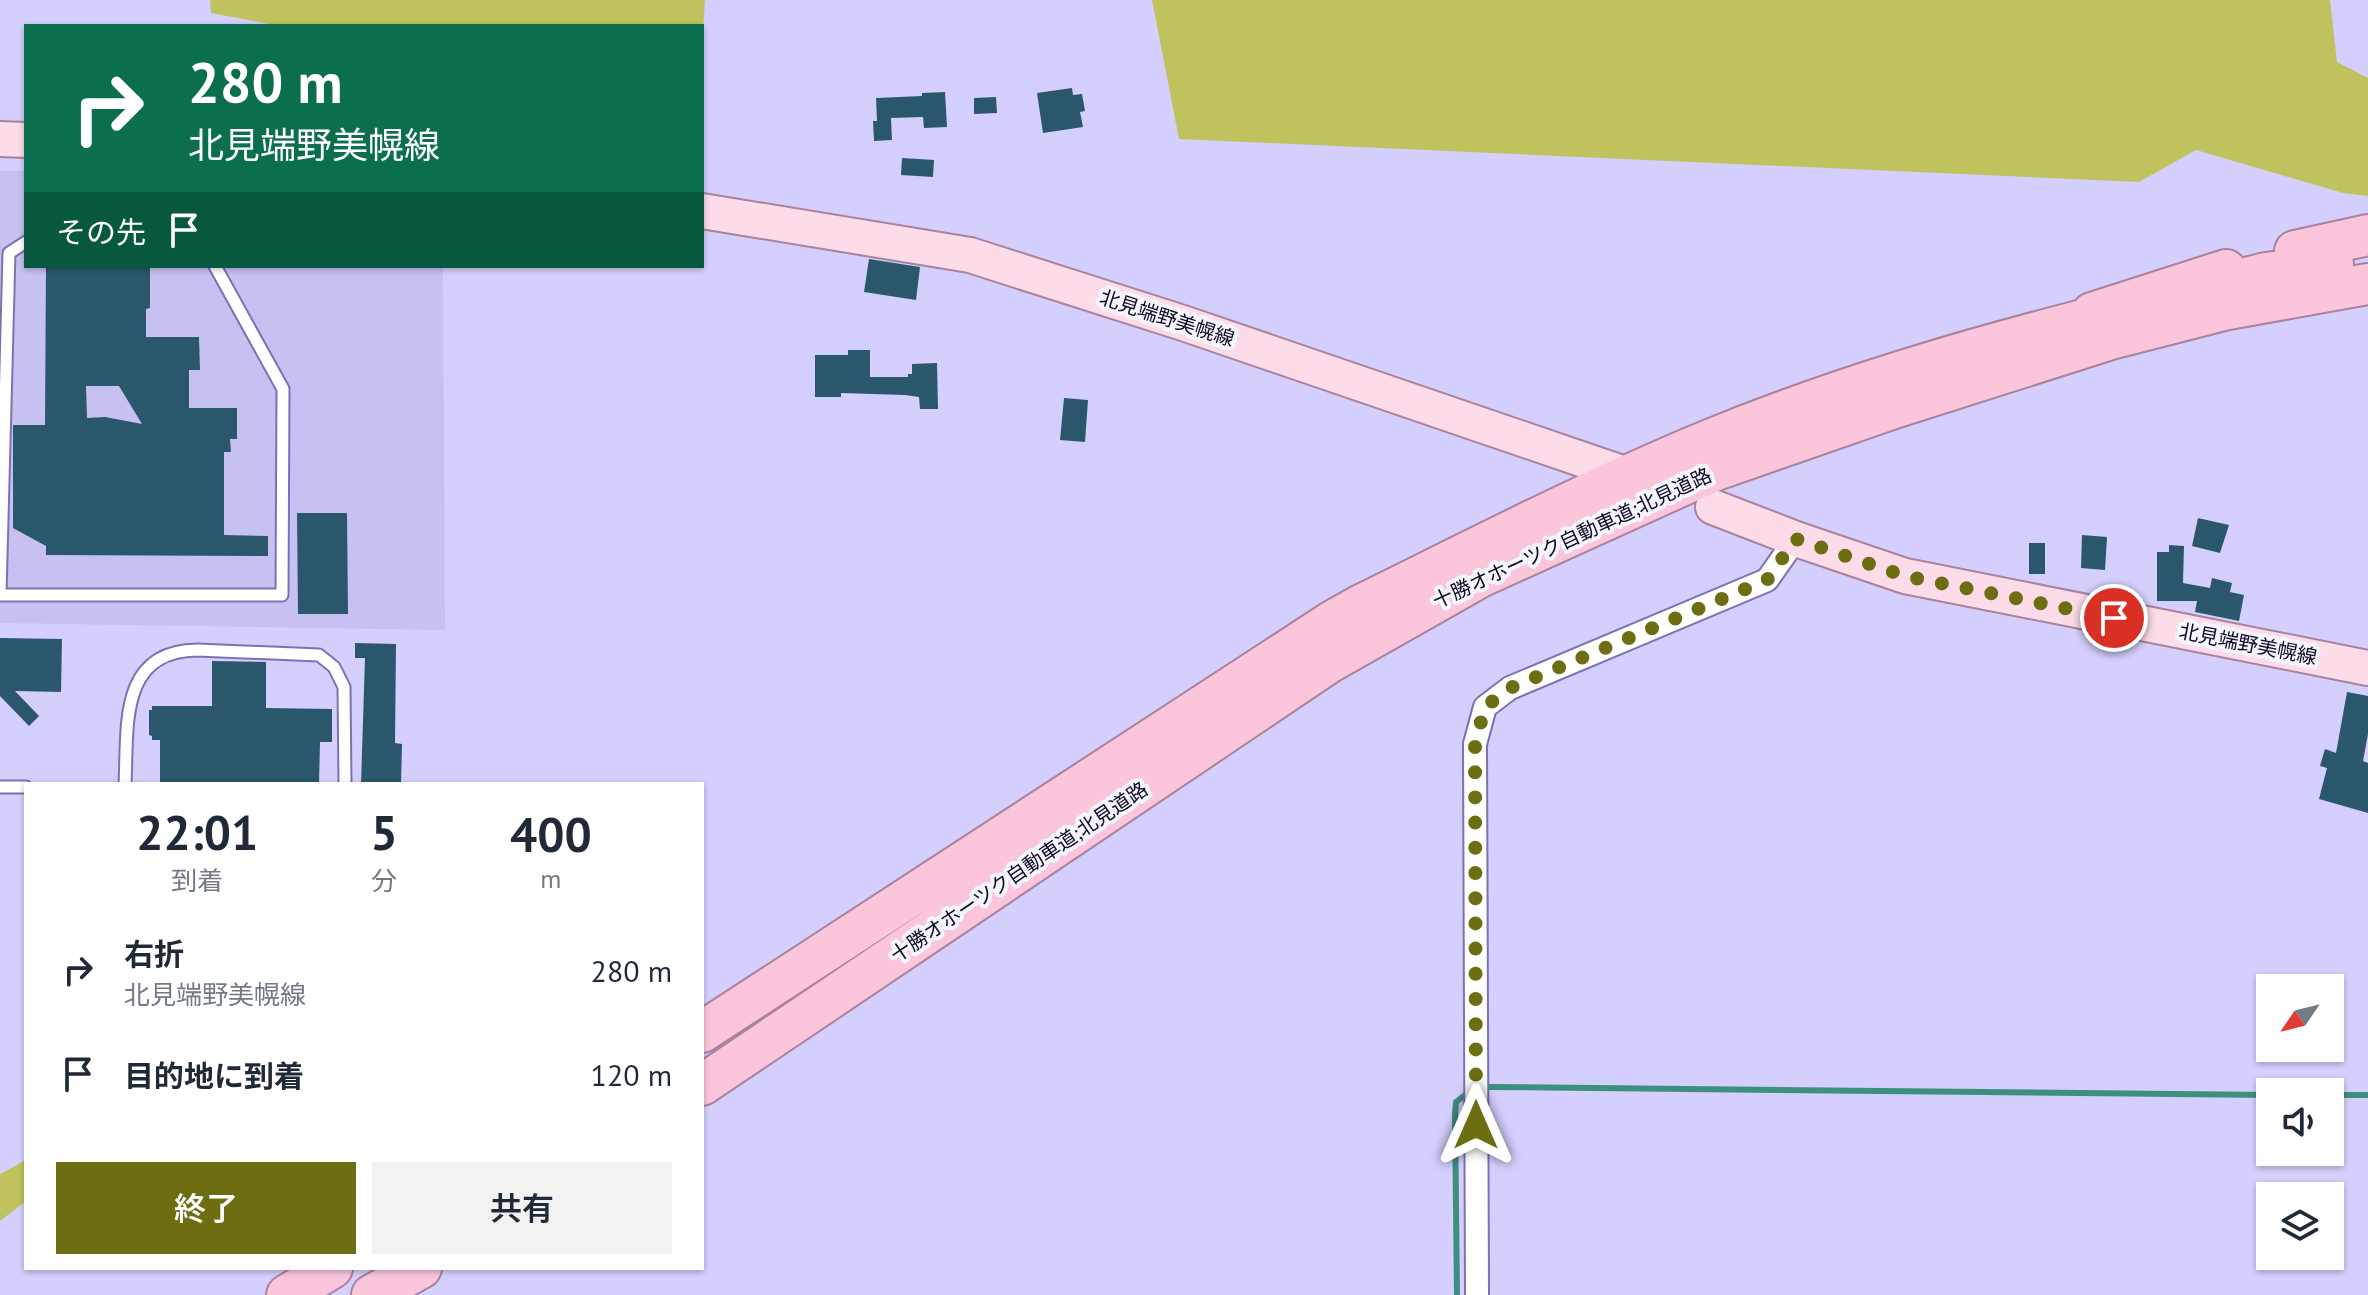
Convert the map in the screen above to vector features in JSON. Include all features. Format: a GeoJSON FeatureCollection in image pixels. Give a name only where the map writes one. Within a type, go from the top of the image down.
{"type":"FeatureCollection","features":[{"type":"Feature","properties":{"kind":"highway"},"geometry":{"type":"LineString","coordinates":[[2024,335],[2263,258],[2368,235]]}},
{"type":"Feature","properties":{"kind":"highway","name":"十勝オホーツク自動車道;北見道路"},"geometry":{"type":"LineString","coordinates":[[704,1031],[1317,630],[1361,605],[1570,503],[1708,441],[1876,379],[2024,335],[2266,273],[2368,259]]}},
{"type":"Feature","properties":{"kind":"highway","name":"十勝オホーツク自動車道;北見道路"},"geometry":{"type":"LineString","coordinates":[[704,1084],[1330,662],[1480,577],[1716,470],[1891,409],[2111,339],[2228,309],[2368,284]]}},
{"type":"Feature","properties":{"kind":"highway"},"geometry":{"type":"LineString","coordinates":[[2228,309],[2368,302]]}},
{"type":"Feature","properties":{"kind":"highway"},"geometry":{"type":"LineString","coordinates":[[287,1295],[329,1270]]}},
{"type":"Feature","properties":{"kind":"highway"},"geometry":{"type":"LineString","coordinates":[[372,1295],[417,1270]]}},
{"type":"Feature","properties":{"kind":"main road"},"geometry":{"type":"LineString","coordinates":[[0,139],[24,140]]}},
{"type":"Feature","properties":{"kind":"main road","name":"北見端野美幌線"},"geometry":{"type":"LineString","coordinates":[[704,211],[970,255],[1183,323],[1619,472]]}},
{"type":"Feature","properties":{"kind":"main road","name":"北見端野美幌線"},"geometry":{"type":"LineString","coordinates":[[1713,507],[1905,576],[2368,668]]}},
{"type":"Feature","properties":{"kind":"street"},"geometry":{"type":"LineString","coordinates":[[1477,1295],[1475,744],[1485,707],[1510,688],[1767,580],[1796,539]]}},
{"type":"Feature","properties":{"kind":"lane"},"geometry":{"type":"LineString","coordinates":[[24,243],[9,253],[2,412],[0,595],[282,595],[283,389],[216,268]]}},
{"type":"Feature","properties":{"kind":"lane"},"geometry":{"type":"LineString","coordinates":[[125,782],[129,698],[141,676],[159,659],[179,650],[319,655],[334,667],[344,687],[345,782]]}},
{"type":"Feature","properties":{"kind":"lane"},"geometry":{"type":"LineString","coordinates":[[0,787],[24,787]]}},
{"type":"Feature","properties":{"kind":"shaded area"},"geometry":{"type":"Polygon","coordinates":[[[210,0],[705,0],[703,24],[269,24],[211,13],[210,0]]]}},
{"type":"Feature","properties":{"kind":"shaded area"},"geometry":{"type":"Polygon","coordinates":[[[1152,0],[2330,0],[2337,62],[2368,78],[2368,196],[2343,193],[2196,150],[2139,182],[1179,139],[1152,0]]]}},
{"type":"Feature","properties":{"kind":"shaded area"},"geometry":{"type":"Polygon","coordinates":[[[0,171],[24,171],[24,268],[443,268],[445,630],[0,623],[0,171]]]}},
{"type":"Feature","properties":{"kind":"shaded area"},"geometry":{"type":"Polygon","coordinates":[[[24,1161],[24,1203],[0,1221],[0,1174],[24,1161]]]}},
{"type":"Feature","properties":{"kind":"building"},"geometry":{"type":"Polygon","coordinates":[[[1072,88],[1073,95],[1082,94],[1085,111],[1080,112],[1083,127],[1043,133],[1037,93],[1072,88]]]}},
{"type":"Feature","properties":{"kind":"building"},"geometry":{"type":"Polygon","coordinates":[[[945,92],[947,127],[924,128],[923,117],[891,118],[892,140],[874,141],[876,98],[945,92]]]}},
{"type":"Feature","properties":{"kind":"building"},"geometry":{"type":"Polygon","coordinates":[[[996,97],[997,113],[974,114],[974,98],[996,97]]]}},
{"type":"Feature","properties":{"kind":"building"},"geometry":{"type":"Polygon","coordinates":[[[902,158],[934,160],[933,177],[901,175],[902,158]]]}},
{"type":"Feature","properties":{"kind":"building"},"geometry":{"type":"Polygon","coordinates":[[[869,259],[920,267],[916,300],[864,292],[869,259]]]}},
{"type":"Feature","properties":{"kind":"building"},"geometry":{"type":"Polygon","coordinates":[[[46,268],[150,268],[146,337],[199,337],[200,370],[189,370],[189,408],[237,408],[237,439],[230,439],[231,452],[224,452],[224,535],[268,536],[268,556],[46,555],[46,546],[13,528],[13,425],[45,425],[46,268]],[[86,386],[87,418],[105,417],[142,424],[119,386],[86,386]]]}},
{"type":"Feature","properties":{"kind":"building"},"geometry":{"type":"Polygon","coordinates":[[[848,350],[870,350],[870,377],[908,377],[912,374],[912,364],[937,363],[938,409],[920,409],[919,397],[905,395],[841,393],[841,397],[815,397],[815,355],[848,355],[848,350]]]}},
{"type":"Feature","properties":{"kind":"building"},"geometry":{"type":"Polygon","coordinates":[[[1064,398],[1088,400],[1085,442],[1060,440],[1064,398]]]}},
{"type":"Feature","properties":{"kind":"building"},"geometry":{"type":"Polygon","coordinates":[[[297,513],[347,513],[348,614],[298,614],[297,513]]]}},
{"type":"Feature","properties":{"kind":"building"},"geometry":{"type":"Polygon","coordinates":[[[2198,518],[2229,525],[2220,553],[2192,546],[2198,518]]]}},
{"type":"Feature","properties":{"kind":"building"},"geometry":{"type":"Polygon","coordinates":[[[2082,535],[2107,537],[2105,570],[2081,568],[2082,535]]]}},
{"type":"Feature","properties":{"kind":"building"},"geometry":{"type":"Polygon","coordinates":[[[2029,543],[2045,543],[2045,574],[2029,574],[2029,543]]]}},
{"type":"Feature","properties":{"kind":"building"},"geometry":{"type":"Polygon","coordinates":[[[2169,545],[2184,546],[2183,583],[2210,588],[2212,578],[2232,583],[2230,592],[2244,595],[2239,621],[2195,612],[2197,601],[2157,601],[2157,552],[2169,552],[2169,545]]]}},
{"type":"Feature","properties":{"kind":"building"},"geometry":{"type":"Polygon","coordinates":[[[0,638],[62,639],[61,692],[15,691],[39,716],[29,726],[0,696],[0,638]]]}},
{"type":"Feature","properties":{"kind":"building"},"geometry":{"type":"Polygon","coordinates":[[[355,643],[396,644],[395,743],[402,744],[401,782],[361,782],[365,658],[355,658],[355,643]]]}},
{"type":"Feature","properties":{"kind":"building"},"geometry":{"type":"Polygon","coordinates":[[[212,661],[266,662],[266,708],[332,709],[332,742],[320,742],[319,782],[160,782],[160,740],[152,740],[149,735],[149,710],[152,706],[212,706],[212,661]]]}},
{"type":"Feature","properties":{"kind":"building"},"geometry":{"type":"Polygon","coordinates":[[[2347,692],[2368,696],[2368,734],[2363,761],[2368,763],[2368,813],[2319,799],[2327,768],[2320,766],[2325,749],[2336,753],[2347,692]]]}},
{"type":"Feature","properties":{"kind":"waterway"},"geometry":{"type":"LineString","coordinates":[[1490,1087],[2256,1095]]}},
{"type":"Feature","properties":{"kind":"waterway"},"geometry":{"type":"LineString","coordinates":[[1457,1295],[1455,1114],[1456,1102],[1465,1095]]}},
{"type":"Feature","properties":{"kind":"waterway"},"geometry":{"type":"LineString","coordinates":[[2344,1095],[2368,1095]]}},
{"type":"Feature","properties":{"kind":"route"},"geometry":{"type":"LineString","coordinates":[[1476,1125],[1475,744],[1485,707],[1510,688],[1767,580],[1796,539],[1905,576],[2114,618]]}}]}
